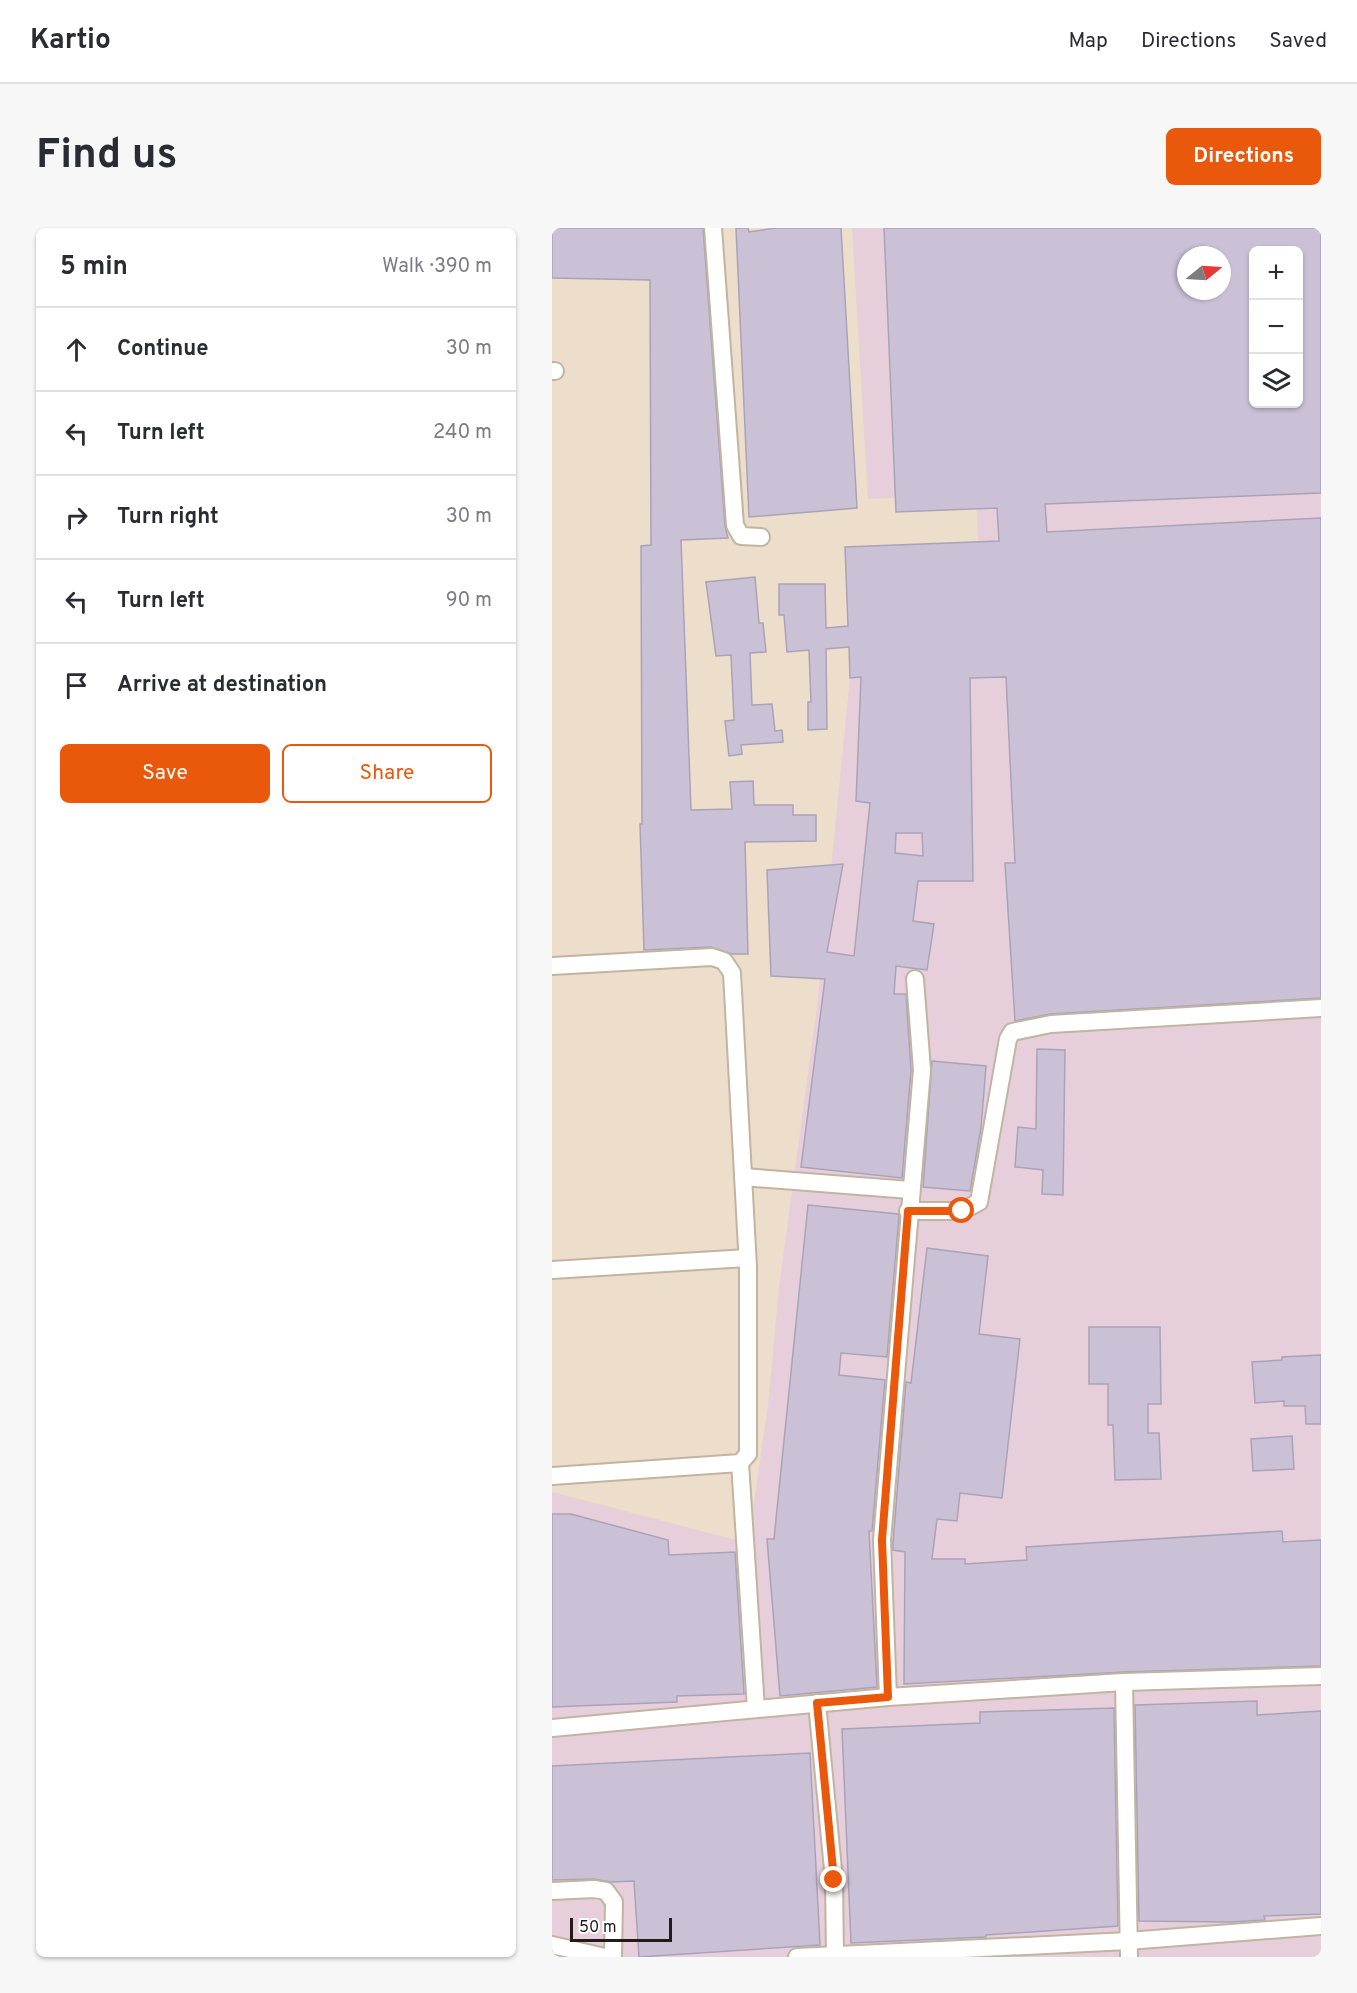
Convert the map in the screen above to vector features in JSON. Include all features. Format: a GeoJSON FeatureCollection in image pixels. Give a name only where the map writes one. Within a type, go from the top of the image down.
{"type":"FeatureCollection","features":[{"type":"Feature","properties":{"kind":"lane"},"geometry":{"type":"LineString","coordinates":[[713,228],[735,525],[741,536],[761,537]]}},
{"type":"Feature","properties":{"kind":"lane"},"geometry":{"type":"LineString","coordinates":[[552,966],[712,957],[723,961],[732,973],[747,1258],[748,1445],[747,1454],[740,1463],[756,1709]]}},
{"type":"Feature","properties":{"kind":"lane"},"geometry":{"type":"LineString","coordinates":[[888,1697],[882,1540],[908,1211],[922,1070],[915,979]]}},
{"type":"Feature","properties":{"kind":"lane"},"geometry":{"type":"LineString","coordinates":[[908,1211],[962,1211],[978,1202],[1008,1039],[1012,1032],[1051,1024],[1321,1008]]}},
{"type":"Feature","properties":{"kind":"lane"},"geometry":{"type":"LineString","coordinates":[[743,1177],[910,1190]]}},
{"type":"Feature","properties":{"kind":"lane"},"geometry":{"type":"LineString","coordinates":[[552,1270],[747,1258]]}},
{"type":"Feature","properties":{"kind":"lane"},"geometry":{"type":"LineString","coordinates":[[552,1476],[740,1463]]}},
{"type":"Feature","properties":{"kind":"lane"},"geometry":{"type":"LineString","coordinates":[[552,1728],[888,1697],[1124,1682],[1321,1676]]}},
{"type":"Feature","properties":{"kind":"lane"},"geometry":{"type":"LineString","coordinates":[[1124,1682],[1129,1949]]}},
{"type":"Feature","properties":{"kind":"lane"},"geometry":{"type":"LineString","coordinates":[[817,1703],[834,1880],[835,1956]]}},
{"type":"Feature","properties":{"kind":"lane"},"geometry":{"type":"LineString","coordinates":[[552,1891],[594,1889],[606,1891],[614,1902],[613,1957]]}},
{"type":"Feature","properties":{"kind":"lane"},"geometry":{"type":"LineString","coordinates":[[797,1957],[1129,1949],[1321,1926]]}},
{"type":"Feature","properties":{"kind":"lane"},"geometry":{"type":"LineString","coordinates":[[552,1945],[595,1956]]}},
{"type":"Feature","properties":{"kind":"shaded area"},"geometry":{"type":"Polygon","coordinates":[[[852,228],[1321,228],[1321,1957],[552,1957],[552,1492],[748,1543],[768,1405],[779,1287],[817,1007],[850,678],[984,665],[976,494],[868,499],[852,228]]]}},
{"type":"Feature","properties":{"kind":"building"},"geometry":{"type":"Polygon","coordinates":[[[552,228],[703,228],[725,526],[728,538],[681,540],[691,810],[732,809],[730,782],[753,781],[754,805],[793,805],[793,815],[816,815],[816,841],[745,842],[748,954],[732,954],[711,947],[644,950],[640,824],[642,824],[641,546],[651,545],[650,280],[552,278],[552,228]]]}},
{"type":"Feature","properties":{"kind":"building"},"geometry":{"type":"Polygon","coordinates":[[[736,228],[748,228],[749,232],[776,228],[841,228],[857,508],[749,517],[736,228]]]}},
{"type":"Feature","properties":{"kind":"building"},"geometry":{"type":"Polygon","coordinates":[[[884,228],[1321,228],[1321,493],[1045,504],[1047,532],[1321,518],[1321,998],[1050,1014],[1015,1021],[1005,863],[1015,863],[1006,677],[970,678],[973,881],[918,881],[913,921],[934,924],[927,970],[896,966],[894,994],[906,994],[911,1070],[902,1178],[801,1167],[825,979],[771,976],[767,870],[843,864],[827,952],[854,956],[870,803],[856,801],[861,677],[850,678],[849,647],[826,649],[827,729],[808,730],[808,702],[811,702],[809,650],[787,652],[784,615],[779,615],[779,584],[825,584],[826,628],[848,626],[845,547],[999,541],[997,508],[896,512],[884,228]],[[896,833],[895,853],[923,856],[922,833],[896,833]]]}},
{"type":"Feature","properties":{"kind":"building"},"geometry":{"type":"Polygon","coordinates":[[[755,577],[759,623],[763,623],[766,652],[750,653],[752,705],[772,704],[775,731],[782,730],[783,742],[741,745],[742,754],[729,756],[725,721],[734,720],[731,655],[716,656],[706,582],[755,577]]]}},
{"type":"Feature","properties":{"kind":"building"},"geometry":{"type":"Polygon","coordinates":[[[1037,1049],[1065,1050],[1063,1195],[1042,1194],[1043,1170],[1015,1167],[1018,1127],[1036,1129],[1037,1049]]]}},
{"type":"Feature","properties":{"kind":"building"},"geometry":{"type":"Polygon","coordinates":[[[932,1061],[986,1066],[981,1128],[970,1191],[923,1187],[932,1061]]]}},
{"type":"Feature","properties":{"kind":"building"},"geometry":{"type":"Polygon","coordinates":[[[808,1205],[898,1214],[899,1216],[887,1357],[841,1353],[839,1375],[885,1380],[872,1531],[869,1531],[877,1687],[780,1696],[767,1539],[774,1539],[808,1205]]]}},
{"type":"Feature","properties":{"kind":"building"},"geometry":{"type":"Polygon","coordinates":[[[927,1248],[988,1256],[979,1334],[1020,1339],[1002,1498],[960,1493],[957,1521],[937,1519],[932,1559],[965,1559],[965,1564],[1027,1560],[1026,1547],[1282,1531],[1283,1542],[1321,1540],[1321,1666],[1124,1672],[904,1684],[905,1552],[893,1550],[893,1543],[906,1382],[911,1383],[927,1248]]]}},
{"type":"Feature","properties":{"kind":"building"},"geometry":{"type":"Polygon","coordinates":[[[1089,1327],[1160,1327],[1161,1404],[1148,1404],[1148,1433],[1159,1433],[1161,1479],[1115,1480],[1113,1425],[1108,1425],[1108,1384],[1089,1384],[1089,1327]]]}},
{"type":"Feature","properties":{"kind":"building"},"geometry":{"type":"Polygon","coordinates":[[[1321,1355],[1321,1424],[1306,1424],[1305,1406],[1284,1406],[1284,1401],[1255,1403],[1252,1362],[1282,1360],[1282,1357],[1321,1355]]]}},
{"type":"Feature","properties":{"kind":"building"},"geometry":{"type":"Polygon","coordinates":[[[1292,1436],[1294,1469],[1253,1471],[1251,1439],[1292,1436]]]}},
{"type":"Feature","properties":{"kind":"building"},"geometry":{"type":"Polygon","coordinates":[[[552,1514],[571,1514],[668,1540],[669,1555],[735,1552],[744,1694],[677,1696],[677,1702],[552,1707],[552,1514]]]}},
{"type":"Feature","properties":{"kind":"building"},"geometry":{"type":"Polygon","coordinates":[[[1257,1701],[1257,1715],[1321,1711],[1321,1914],[1264,1916],[1265,1920],[1231,1922],[1139,1921],[1135,1705],[1257,1701]]]}},
{"type":"Feature","properties":{"kind":"building"},"geometry":{"type":"Polygon","coordinates":[[[1114,1708],[1118,1926],[986,1935],[986,1937],[851,1943],[842,1729],[980,1723],[980,1712],[1114,1708]]]}},
{"type":"Feature","properties":{"kind":"building"},"geometry":{"type":"Polygon","coordinates":[[[810,1753],[820,1945],[639,1957],[634,1881],[552,1880],[552,1766],[810,1753]]]}},
{"type":"Feature","properties":{"kind":"route"},"geometry":{"type":"LineString","coordinates":[[834,1880],[817,1703],[888,1697],[882,1540],[908,1211],[962,1211]]}}]}
